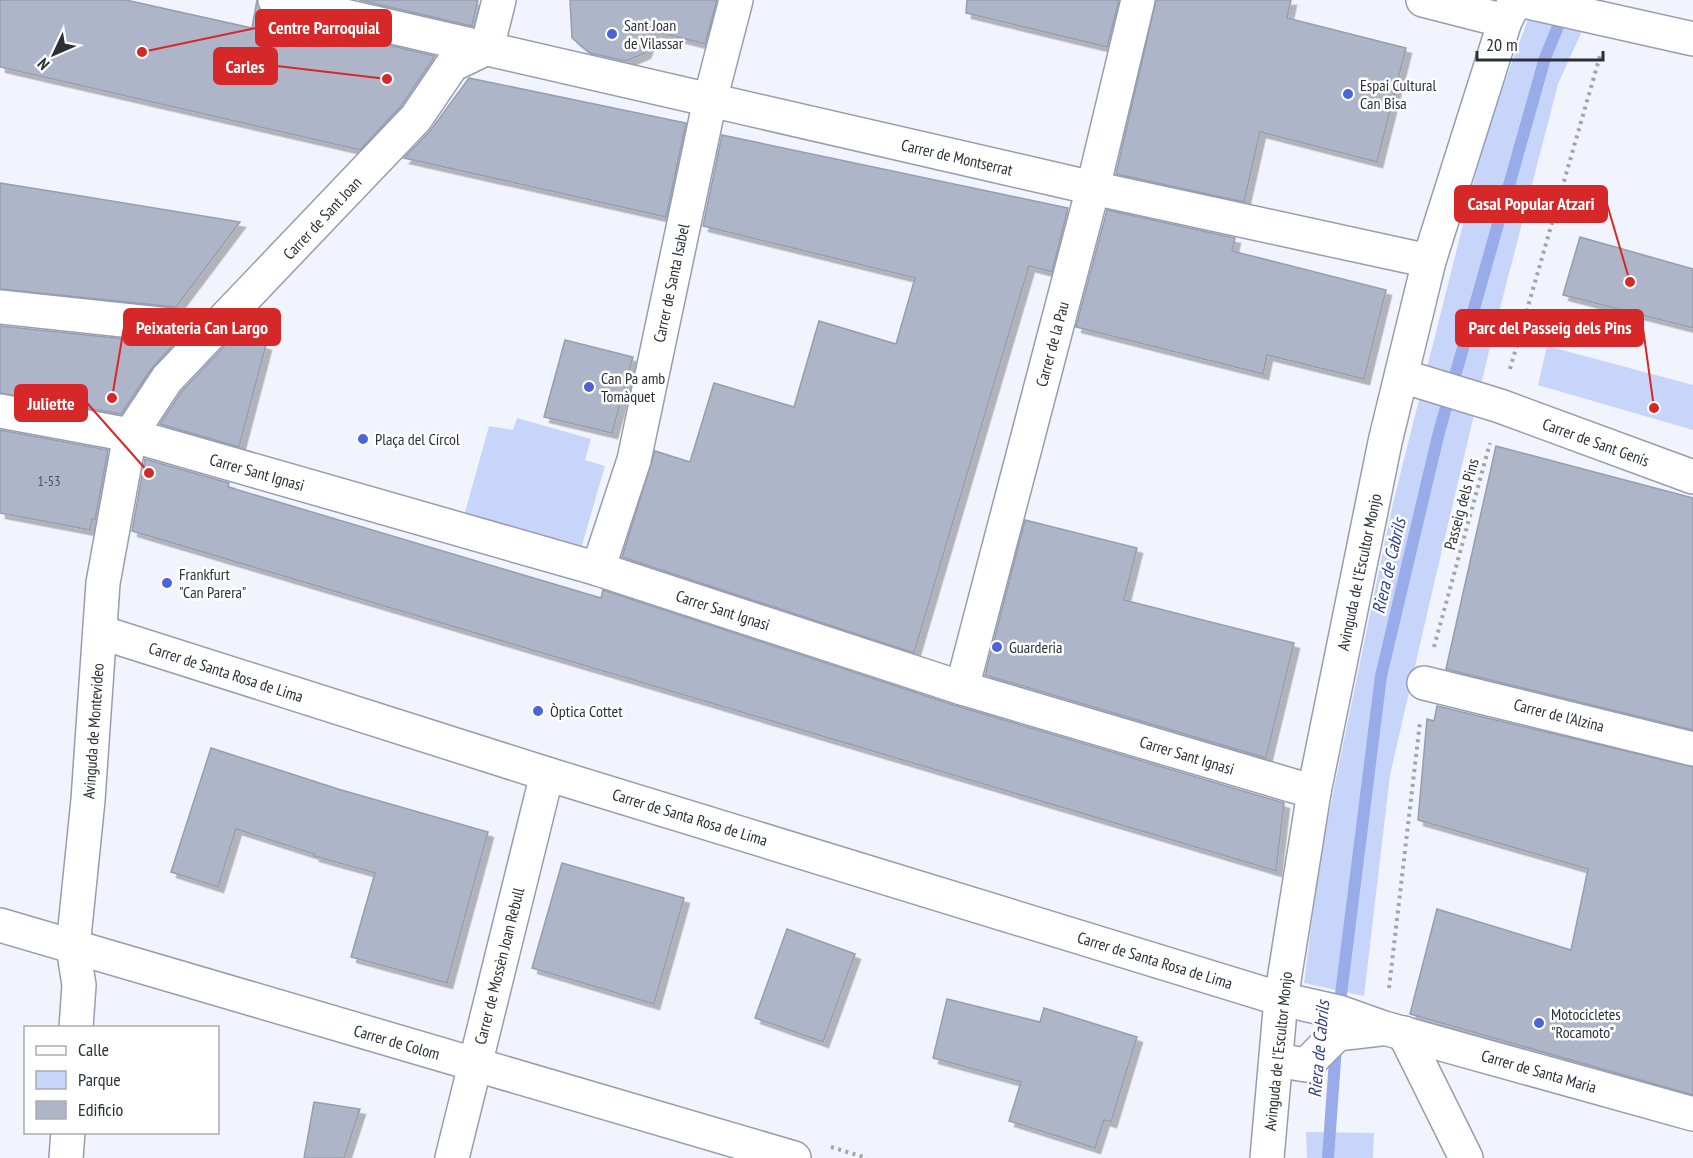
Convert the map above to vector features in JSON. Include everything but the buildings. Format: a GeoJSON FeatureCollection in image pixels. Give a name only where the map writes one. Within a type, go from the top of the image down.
{"type":"FeatureCollection","features":[{"type":"Feature","properties":{"kind":"street","name":"Carrer de Montserrat"},"geometry":{"type":"LineString","coordinates":[[275,0],[1093,188],[1429,261]]}},
{"type":"Feature","properties":{"kind":"street"},"geometry":{"type":"LineString","coordinates":[[487,48],[499,0]]}},
{"type":"Feature","properties":{"kind":"street","name":"Carrer de Santa Isabel"},"geometry":{"type":"LineString","coordinates":[[598,569],[633,460],[710,100],[736,0]]}},
{"type":"Feature","properties":{"kind":"street","name":"Carrer de la Pau"},"geometry":{"type":"LineString","coordinates":[[962,688],[1093,188],[1138,0]]}},
{"type":"Feature","properties":{"kind":"street"},"geometry":{"type":"LineString","coordinates":[[1423,0],[1513,7],[1611,21],[1693,39]]}},
{"type":"Feature","properties":{"kind":"street","name":"Avinguda de l'Escultor Monjo"},"geometry":{"type":"LineString","coordinates":[[1267,1158],[1281,999],[1314,792],[1385,442],[1429,261],[1513,7]]}},
{"type":"Feature","properties":{"kind":"street","name":"Carrer de Sant Joan"},"geometry":{"type":"LineString","coordinates":[[130,435],[167,379],[416,118],[452,65],[487,48]]}},
{"type":"Feature","properties":{"kind":"street"},"geometry":{"type":"LineString","coordinates":[[0,307],[216,330]]}},
{"type":"Feature","properties":{"kind":"street","name":"Carrer de Sant Genís"},"geometry":{"type":"LineString","coordinates":[[1402,376],[1500,406],[1693,477]]}},
{"type":"Feature","properties":{"kind":"street","name":"Carrer Sant Ignasi"},"geometry":{"type":"LineString","coordinates":[[0,411],[130,435],[598,569],[962,688],[1314,792]]}},
{"type":"Feature","properties":{"kind":"street","name":"Avinguda de Montevideo"},"geometry":{"type":"LineString","coordinates":[[76,1026],[79,984],[73,947],[88,800],[103,583],[130,435]]}},
{"type":"Feature","properties":{"kind":"street","name":"Carrer de Santa Rosa de Lima"},"geometry":{"type":"LineString","coordinates":[[100,632],[547,774],[1281,999]]}},
{"type":"Feature","properties":{"kind":"street","name":"Carrer de l'Alzina"},"geometry":{"type":"LineString","coordinates":[[1424,683],[1693,749]]}},
{"type":"Feature","properties":{"kind":"street","name":"Carrer de Mossèn Joan Rebull"},"geometry":{"type":"LineString","coordinates":[[452,1158],[547,774]]}},
{"type":"Feature","properties":{"kind":"street","name":"Carrer de Colom"},"geometry":{"type":"LineString","coordinates":[[0,925],[794,1158]]}},
{"type":"Feature","properties":{"kind":"street","name":"Carrer de Santa Maria"},"geometry":{"type":"LineString","coordinates":[[1281,999],[1339,1012],[1394,1031],[1693,1114]]}},
{"type":"Feature","properties":{"kind":"street"},"geometry":{"type":"LineString","coordinates":[[1394,1031],[1466,1158]]}},
{"type":"Feature","properties":{"kind":"street","name":"Carrer de Santa Maria"},"geometry":{"type":"LineString","coordinates":[[1276,1060],[1306,1065],[1337,1034],[1394,1031]]}},
{"type":"Feature","properties":{"kind":"street"},"geometry":{"type":"LineString","coordinates":[[66,1158],[68,1134]]}},
{"type":"Feature","properties":{"kind":"path","name":"Passeig dels Pins"},"geometry":{"type":"LineString","coordinates":[[1394,1031],[1424,683],[1500,406],[1611,21]]}},
{"type":"Feature","properties":{"kind":"green space"},"geometry":{"type":"Polygon","coordinates":[[[1535,0],[1596,0],[1558,84],[1490,347],[1433,588],[1390,775],[1364,996],[1304,983],[1320,856],[1393,503],[1486,133],[1535,0]]]}},
{"type":"Feature","properties":{"kind":"green space"},"geometry":{"type":"Polygon","coordinates":[[[1547,346],[1693,385],[1693,430],[1538,385],[1547,346]]]}},
{"type":"Feature","properties":{"kind":"green space"},"geometry":{"type":"Polygon","coordinates":[[[517,418],[591,439],[585,460],[605,466],[580,552],[464,516],[489,426],[513,430],[517,418]]]}},
{"type":"Feature","properties":{"kind":"green space"},"geometry":{"type":"Polygon","coordinates":[[[1306,1132],[1374,1133],[1373,1158],[1307,1158],[1306,1132]]]}},
{"type":"Feature","properties":{"kind":"waterway","name":"Riera de Cabrils"},"geometry":{"type":"LineString","coordinates":[[1339,1010],[1381,676],[1438,436],[1545,58],[1564,12]]}},
{"type":"Feature","properties":{"kind":"waterway","name":"Riera de Cabrils"},"geometry":{"type":"LineString","coordinates":[[1328,1158],[1336,1046]]}},
{"type":"Feature","properties":{"kind":"place","name":"Sant Joan de Vilassar"},"geometry":{"type":"Point","coordinates":[612,34]}},
{"type":"Feature","properties":{"kind":"place","name":"Centre Parroquial"},"geometry":{"type":"Point","coordinates":[142,52]}},
{"type":"Feature","properties":{"kind":"place","name":"Carles"},"geometry":{"type":"Point","coordinates":[387,79]}},
{"type":"Feature","properties":{"kind":"place","name":"Espai Cultural Can Bisa"},"geometry":{"type":"Point","coordinates":[1348,94]}},
{"type":"Feature","properties":{"kind":"place","name":"Casal Popular Atzari"},"geometry":{"type":"Point","coordinates":[1630,282]}},
{"type":"Feature","properties":{"kind":"place","name":"Can Pa amb Tomàquet"},"geometry":{"type":"Point","coordinates":[589,387]}},
{"type":"Feature","properties":{"kind":"place","name":"Peixateria Can Largo"},"geometry":{"type":"Point","coordinates":[112,398]}},
{"type":"Feature","properties":{"kind":"place","name":"Parc del Passeig dels Pins"},"geometry":{"type":"Point","coordinates":[1654,408]}},
{"type":"Feature","properties":{"kind":"place","name":"Plaça del Círcol"},"geometry":{"type":"Point","coordinates":[363,439]}},
{"type":"Feature","properties":{"kind":"place","name":"Juliette"},"geometry":{"type":"Point","coordinates":[149,473]}},
{"type":"Feature","properties":{"kind":"place","name":"Frankfurt \"Can Parera\""},"geometry":{"type":"Point","coordinates":[167,583]}},
{"type":"Feature","properties":{"kind":"place","name":"Guarderia"},"geometry":{"type":"Point","coordinates":[997,647]}},
{"type":"Feature","properties":{"kind":"place","name":"Òptica Cottet"},"geometry":{"type":"Point","coordinates":[538,711]}},
{"type":"Feature","properties":{"kind":"place","name":"Motocicletes \"Rocamoto\""},"geometry":{"type":"Point","coordinates":[1539,1023]}}]}
